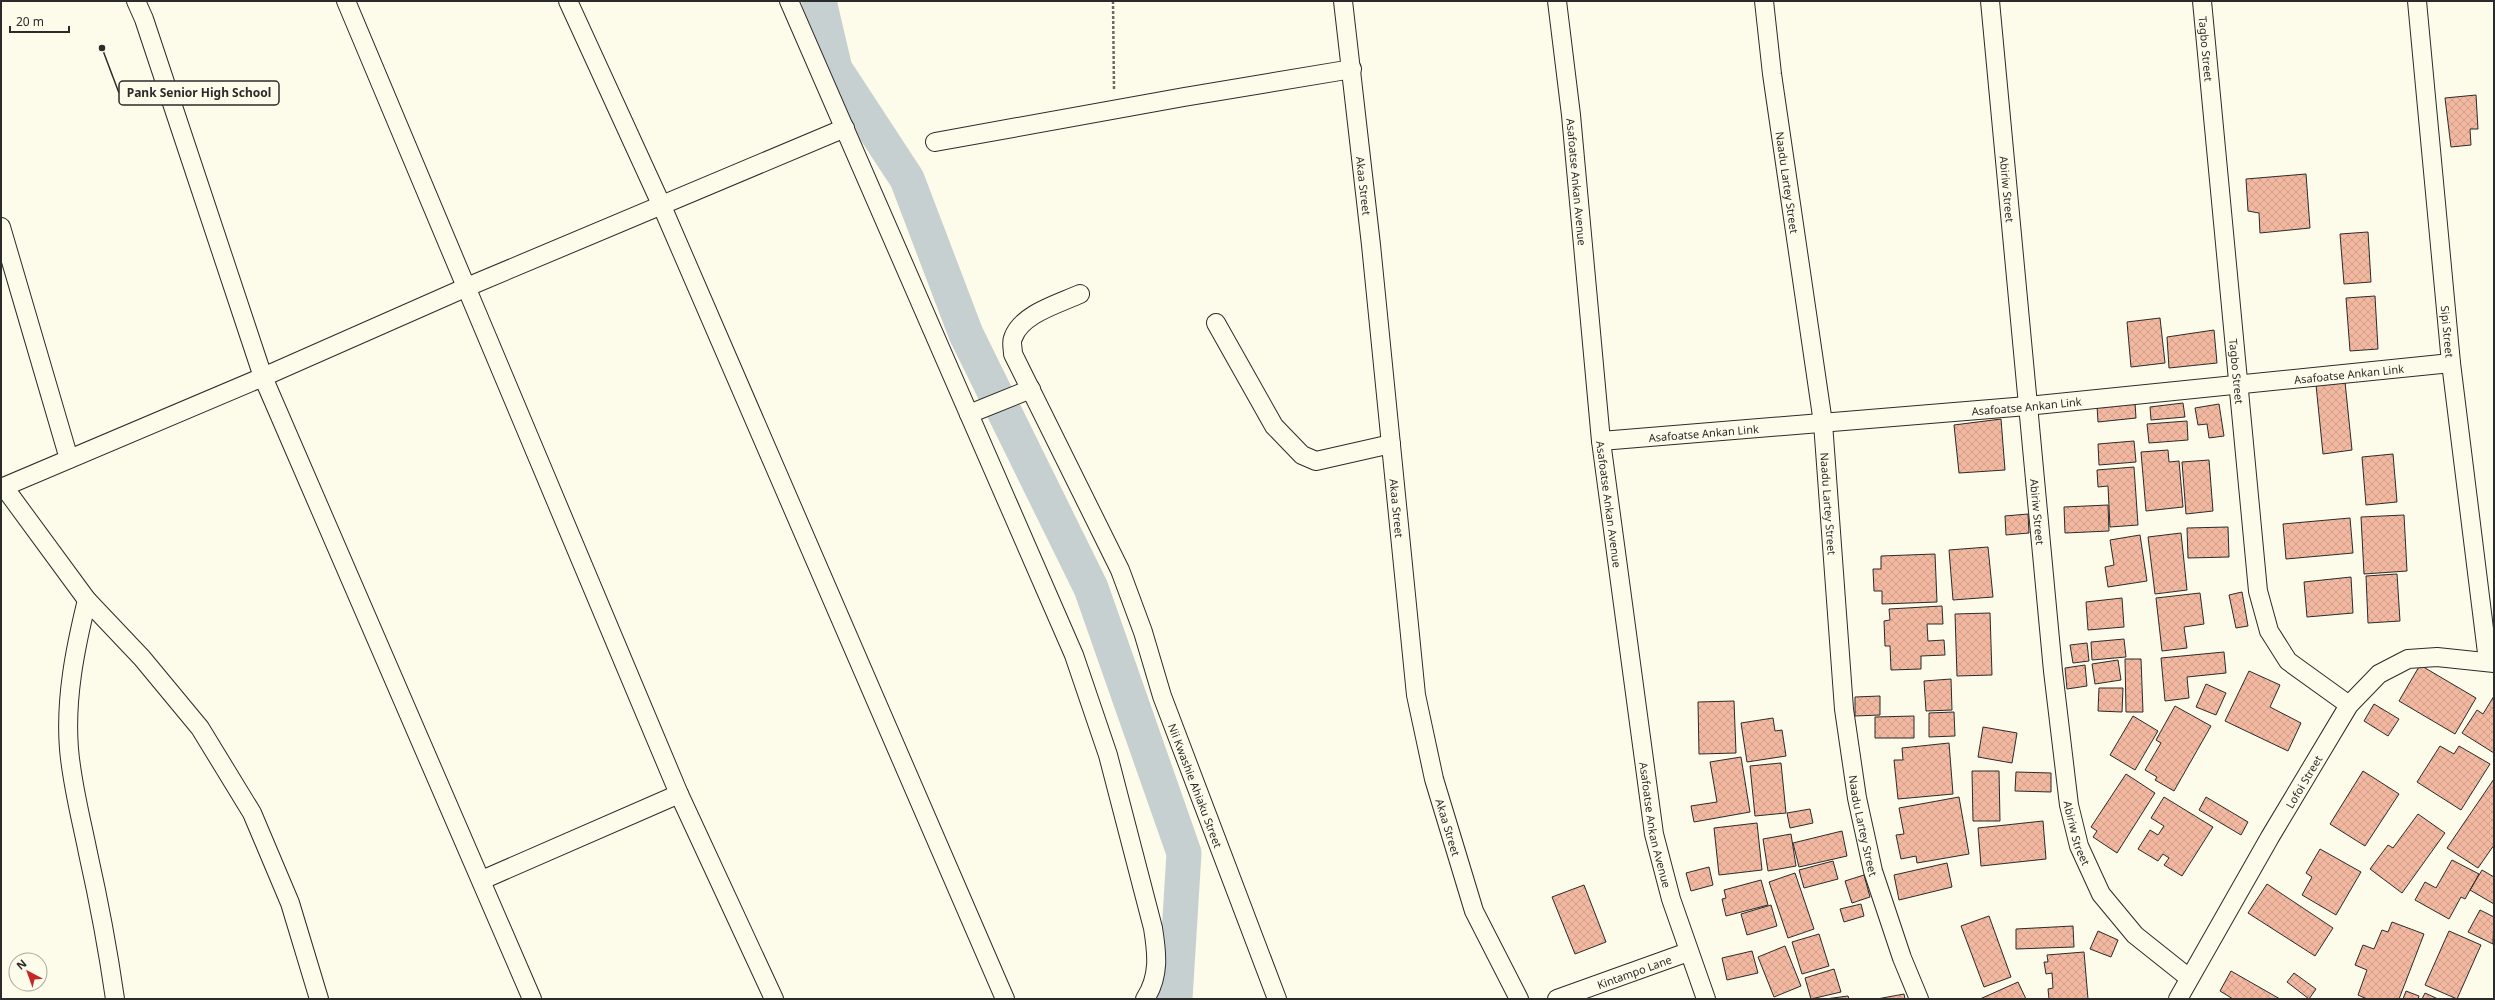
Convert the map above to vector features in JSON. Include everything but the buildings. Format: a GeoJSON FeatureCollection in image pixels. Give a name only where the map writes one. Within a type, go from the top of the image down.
{"type":"FeatureCollection","features":[{"type":"Feature","properties":{"kind":"street"},"geometry":{"type":"LineString","coordinates":[[136,1],[144,19],[263,377],[482,880],[532,999]]}},
{"type":"Feature","properties":{"kind":"street"},"geometry":{"type":"LineString","coordinates":[[346,1],[467,286],[679,794],[774,999]]}},
{"type":"Feature","properties":{"kind":"street"},"geometry":{"type":"LineString","coordinates":[[568,1],[661,204],[1005,999]]}},
{"type":"Feature","properties":{"kind":"street"},"geometry":{"type":"LineString","coordinates":[[789,1],[845,128],[976,411],[1074,655],[1108,755],[1152,928],[1157,955],[1155,975],[1145,999]]}},
{"type":"Feature","properties":{"kind":"street","name":"Akaa Street"},"geometry":{"type":"LineString","coordinates":[[1343,1],[1352,69],[1416,695],[1434,779],[1474,911],[1519,999]]}},
{"type":"Feature","properties":{"kind":"street","name":"Asafoatse Ankan Avenue"},"geometry":{"type":"LineString","coordinates":[[1557,1],[1571,123],[1601,442],[1654,834],[1671,899],[1688,952],[1706,999]]}},
{"type":"Feature","properties":{"kind":"street","name":"Naadu Lartey Street"},"geometry":{"type":"LineString","coordinates":[[1764,1],[1772,74],[1823,423],[1844,709],[1857,798],[1873,871],[1902,958],[1919,999]]}},
{"type":"Feature","properties":{"kind":"street","name":"Abiriw Street"},"geometry":{"type":"LineString","coordinates":[[1990,1],[2019,295],[2027,406],[2053,671],[2069,805],[2079,846],[2101,894],[2135,935],[2189,978]]}},
{"type":"Feature","properties":{"kind":"street","name":"Tagbo Street"},"geometry":{"type":"LineString","coordinates":[[2202,1],[2258,591],[2269,631],[2288,661],[2349,705]]}},
{"type":"Feature","properties":{"kind":"street","name":"Sipi Street"},"geometry":{"type":"LineString","coordinates":[[2417,1],[2451,363],[2491,662]]}},
{"type":"Feature","properties":{"kind":"street"},"geometry":{"type":"LineString","coordinates":[[935,142],[1160,102],[1184,96],[1352,69]]}},
{"type":"Feature","properties":{"kind":"street"},"geometry":{"type":"LineString","coordinates":[[319,999],[290,903],[252,813],[200,728],[142,658],[87,600],[3,487],[263,377],[467,286],[845,128]]}},
{"type":"Feature","properties":{"kind":"street"},"geometry":{"type":"LineString","coordinates":[[1,227],[69,459]]}},
{"type":"Feature","properties":{"kind":"street","name":"Nii Kwashie Ahiaku Street"},"geometry":{"type":"LineString","coordinates":[[1080,294],[1036,314],[1020,325],[1012,339],[1013,354],[1023,392],[1120,570],[1143,632],[1162,696],[1277,999]]}},
{"type":"Feature","properties":{"kind":"street"},"geometry":{"type":"LineString","coordinates":[[1216,323],[1274,426],[1302,455],[1316,461],[1391,444]]}},
{"type":"Feature","properties":{"kind":"street","name":"Asafoatse Ankan Link"},"geometry":{"type":"LineString","coordinates":[[1601,442],[2027,406],[2239,386],[2451,363]]}},
{"type":"Feature","properties":{"kind":"street"},"geometry":{"type":"LineString","coordinates":[[976,411],[1023,392]]}},
{"type":"Feature","properties":{"kind":"street"},"geometry":{"type":"LineString","coordinates":[[87,600],[76,644],[70,682],[69,748],[75,801],[106,939],[114,999]]}},
{"type":"Feature","properties":{"kind":"street","name":"Lofoi Street"},"geometry":{"type":"LineString","coordinates":[[2178,999],[2270,837],[2349,705],[2379,674],[2408,659],[2436,657],[2491,662]]}},
{"type":"Feature","properties":{"kind":"street"},"geometry":{"type":"LineString","coordinates":[[482,880],[679,794]]}},
{"type":"Feature","properties":{"kind":"street","name":"Kintampo Lane"},"geometry":{"type":"LineString","coordinates":[[1557,999],[1688,952]]}},
{"type":"Feature","properties":{"kind":"path"},"geometry":{"type":"LineString","coordinates":[[1113,1],[1114,110]]}},
{"type":"Feature","properties":{"kind":"waterway"},"geometry":{"type":"LineString","coordinates":[[819,1],[835,69],[907,179],[966,334],[1091,588],[1184,853],[1175,999]]}},
{"type":"Feature","properties":{"kind":"place","name":"Pank Senior High School"},"geometry":{"type":"Point","coordinates":[102,48]}}]}
